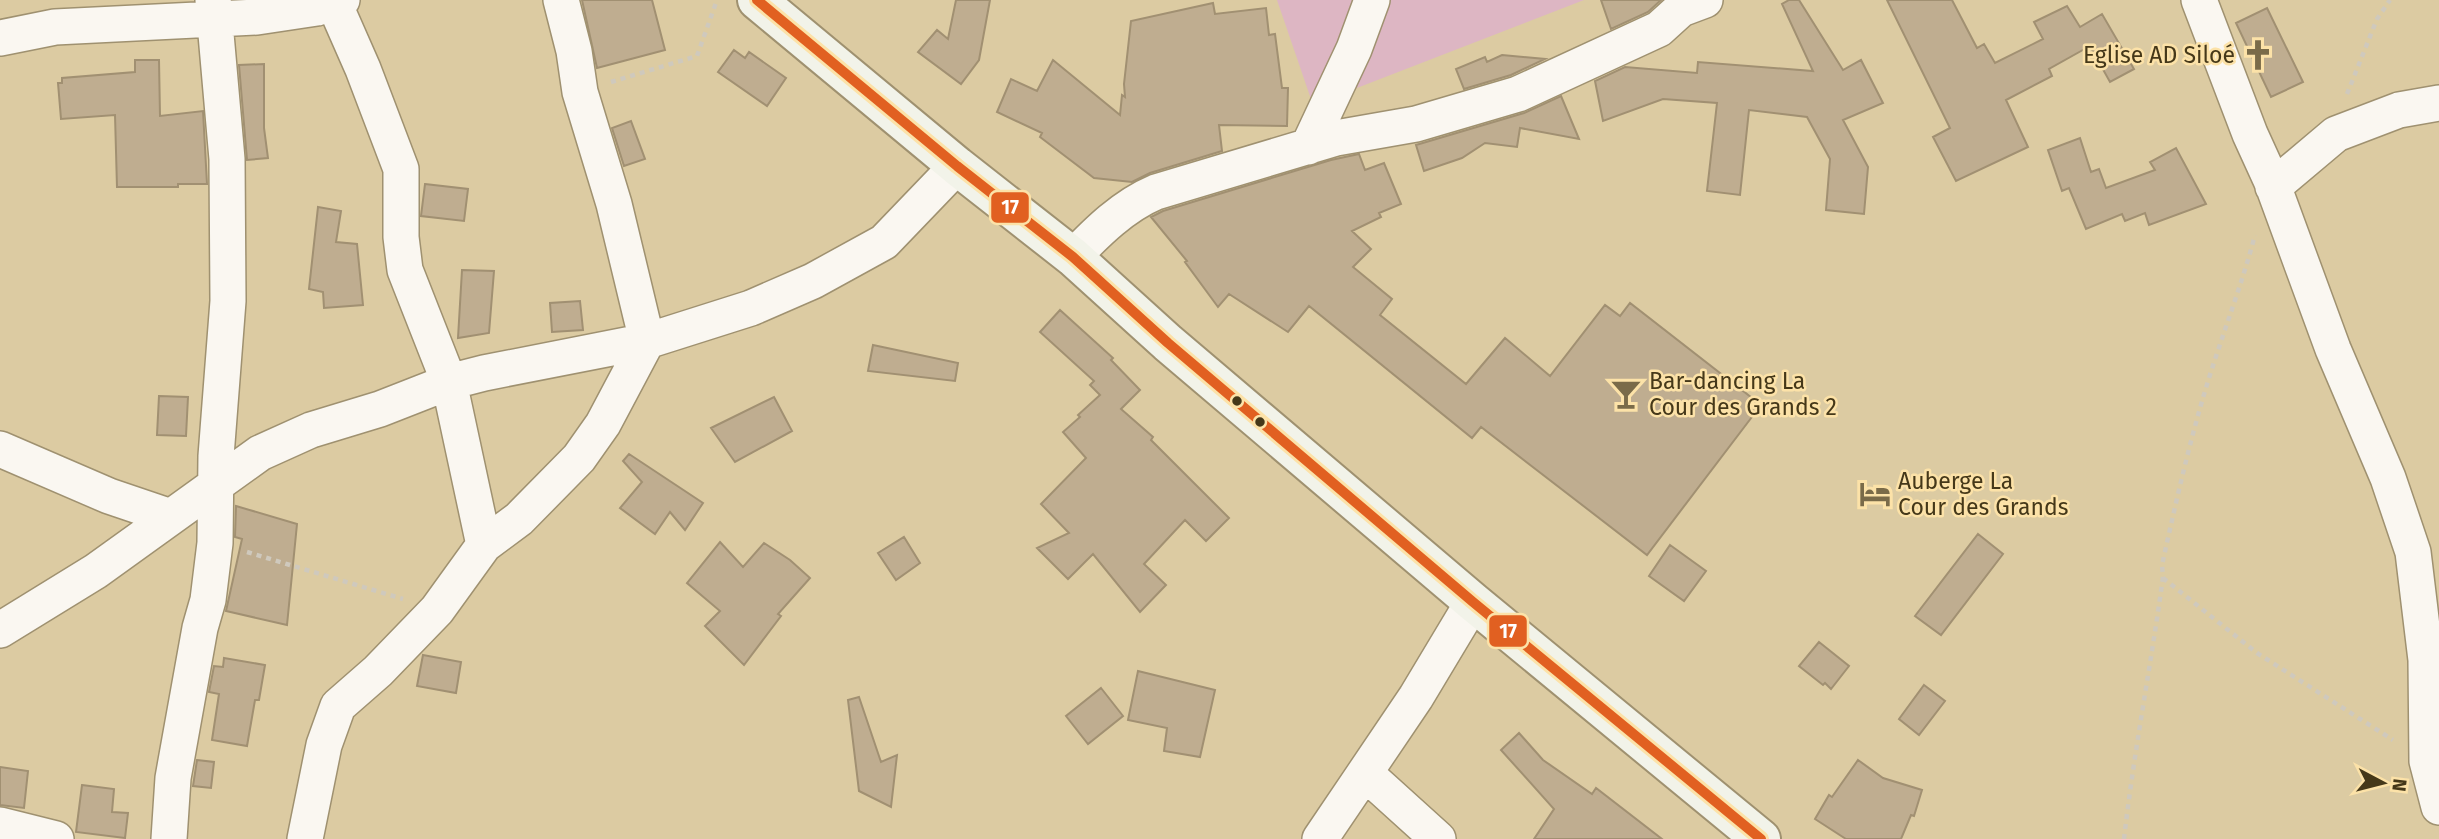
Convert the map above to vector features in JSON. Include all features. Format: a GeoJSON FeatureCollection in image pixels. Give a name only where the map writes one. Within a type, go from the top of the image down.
{"type":"FeatureCollection","features":[{"type":"Feature","properties":{"kind":"street"},"geometry":{"type":"LineString","coordinates":[[305,839],[324,745],[338,706],[379,671],[437,610],[484,545],[519,519],[579,458],[603,424],[647,341],[614,204],[580,92],[574,51],[561,0]]}},
{"type":"Feature","properties":{"kind":"street"},"geometry":{"type":"LineString","coordinates":[[757,0],[957,166],[1073,257],[1168,344],[1473,602],[1761,839]]}},
{"type":"Feature","properties":{"kind":"street"},"geometry":{"type":"LineString","coordinates":[[1308,147],[1354,49],[1373,0]]}},
{"type":"Feature","properties":{"kind":"street"},"geometry":{"type":"LineString","coordinates":[[1073,257],[1093,236],[1136,201],[1176,186],[1336,138],[1416,124],[1518,94],[1659,29],[1681,9],[1702,0]]}},
{"type":"Feature","properties":{"kind":"street"},"geometry":{"type":"LineString","coordinates":[[2199,0],[2333,349],[2388,478],[2413,552],[2426,660],[2427,761],[2439,807]]}},
{"type":"Feature","properties":{"kind":"street"},"geometry":{"type":"LineString","coordinates":[[0,38],[55,27],[213,9],[257,17],[338,2],[401,169],[401,237],[405,270],[449,382],[484,545]]}},
{"type":"Feature","properties":{"kind":"street"},"geometry":{"type":"LineString","coordinates":[[169,839],[173,778],[200,628],[208,600],[215,543],[216,442],[228,301],[227,172],[213,9]]}},
{"type":"Feature","properties":{"kind":"street"},"geometry":{"type":"LineString","coordinates":[[2273,187],[2336,134],[2399,110],[2439,103]]}},
{"type":"Feature","properties":{"kind":"street"},"geometry":{"type":"LineString","coordinates":[[0,630],[96,571],[260,453],[311,430],[380,410],[449,382],[647,341],[751,308],[813,281],[884,242],[957,166]]}},
{"type":"Feature","properties":{"kind":"street"},"geometry":{"type":"LineString","coordinates":[[0,449],[109,496],[171,517]]}},
{"type":"Feature","properties":{"kind":"street"},"geometry":{"type":"LineString","coordinates":[[1320,839],[1416,697],[1473,602]]}},
{"type":"Feature","properties":{"kind":"street"},"geometry":{"type":"LineString","coordinates":[[1365,773],[1438,839]]}},
{"type":"Feature","properties":{"kind":"street"},"geometry":{"type":"LineString","coordinates":[[0,825],[55,839]]}},
{"type":"Feature","properties":{"kind":"path"},"geometry":{"type":"LineString","coordinates":[[580,92],[697,56],[717,0]]}},
{"type":"Feature","properties":{"kind":"path"},"geometry":{"type":"LineString","coordinates":[[2336,134],[2352,77],[2377,19],[2390,0]]}},
{"type":"Feature","properties":{"kind":"path"},"geometry":{"type":"LineString","coordinates":[[2124,839],[2151,667],[2165,551],[2205,391],[2242,284],[2256,232]]}},
{"type":"Feature","properties":{"kind":"path"},"geometry":{"type":"LineString","coordinates":[[215,543],[302,567],[437,610]]}},
{"type":"Feature","properties":{"kind":"path"},"geometry":{"type":"LineString","coordinates":[[2163,577],[2257,653],[2427,761]]}},
{"type":"Feature","properties":{"kind":"shaded area"},"geometry":{"type":"Polygon","coordinates":[[[1277,0],[1584,0],[1313,105],[1277,0]]]}},
{"type":"Feature","properties":{"kind":"building"},"geometry":{"type":"Polygon","coordinates":[[[582,0],[652,0],[665,50],[597,68],[582,0]]]}},
{"type":"Feature","properties":{"kind":"building"},"geometry":{"type":"Polygon","coordinates":[[[956,0],[990,0],[979,60],[961,84],[918,52],[937,30],[948,39],[956,0]]]}},
{"type":"Feature","properties":{"kind":"building"},"geometry":{"type":"Polygon","coordinates":[[[1601,0],[1661,0],[1648,12],[1611,29],[1601,0]]]}},
{"type":"Feature","properties":{"kind":"building"},"geometry":{"type":"Polygon","coordinates":[[[1789,0],[1799,0],[1843,70],[1861,60],[1883,103],[1843,120],[1868,167],[1864,214],[1826,210],[1830,159],[1807,117],[1749,110],[1740,195],[1707,191],[1717,103],[1663,99],[1603,121],[1595,81],[1625,67],[1697,73],[1698,62],[1813,71],[1782,4],[1789,0]]]}},
{"type":"Feature","properties":{"kind":"building"},"geometry":{"type":"Polygon","coordinates":[[[1887,0],[1952,0],[1977,48],[1984,44],[1995,63],[2043,39],[2034,22],[2067,6],[2080,27],[2102,14],[2134,69],[2110,82],[2090,46],[2049,69],[2052,76],[2006,100],[2028,147],[1956,181],[1933,137],[1950,128],[1887,0]]]}},
{"type":"Feature","properties":{"kind":"building"},"geometry":{"type":"Polygon","coordinates":[[[1213,3],[1215,14],[1266,8],[1269,35],[1275,34],[1282,88],[1288,88],[1287,126],[1219,125],[1222,151],[1150,173],[1132,182],[1094,178],[1040,137],[1042,133],[997,112],[1011,79],[1037,91],[1053,60],[1120,115],[1122,95],[1125,97],[1131,21],[1213,3]]]}},
{"type":"Feature","properties":{"kind":"building"},"geometry":{"type":"Polygon","coordinates":[[[2267,8],[2303,82],[2271,97],[2236,23],[2267,8]]]}},
{"type":"Feature","properties":{"kind":"building"},"geometry":{"type":"Polygon","coordinates":[[[734,50],[745,58],[749,52],[786,78],[767,106],[718,72],[734,50]]]}},
{"type":"Feature","properties":{"kind":"building"},"geometry":{"type":"Polygon","coordinates":[[[1502,55],[1545,59],[1511,75],[1464,89],[1456,69],[1485,57],[1487,62],[1502,55]]]}},
{"type":"Feature","properties":{"kind":"building"},"geometry":{"type":"Polygon","coordinates":[[[135,60],[159,60],[160,116],[203,111],[207,184],[117,187],[115,115],[61,119],[58,83],[62,83],[62,78],[135,72],[135,60]]]}},
{"type":"Feature","properties":{"kind":"building"},"geometry":{"type":"Polygon","coordinates":[[[264,64],[264,128],[268,158],[247,160],[239,65],[264,64]]]}},
{"type":"Feature","properties":{"kind":"building"},"geometry":{"type":"Polygon","coordinates":[[[1561,96],[1579,139],[1520,128],[1517,147],[1485,143],[1462,158],[1424,171],[1416,145],[1524,113],[1561,96]]]}},
{"type":"Feature","properties":{"kind":"building"},"geometry":{"type":"Polygon","coordinates":[[[631,121],[645,159],[624,166],[612,128],[631,121]]]}},
{"type":"Feature","properties":{"kind":"building"},"geometry":{"type":"Polygon","coordinates":[[[2080,138],[2091,172],[2099,169],[2106,188],[2155,170],[2150,162],[2176,148],[2206,204],[2149,225],[2145,213],[2125,221],[2122,214],[2086,229],[2069,188],[2062,191],[2048,150],[2080,138]]]}},
{"type":"Feature","properties":{"kind":"building"},"geometry":{"type":"Polygon","coordinates":[[[1359,154],[1365,170],[1384,163],[1401,204],[1379,213],[1381,217],[1352,231],[1371,249],[1353,267],[1392,299],[1380,315],[1466,384],[1505,338],[1550,376],[1605,305],[1620,316],[1630,303],[1761,405],[1647,555],[1481,427],[1472,438],[1309,306],[1288,332],[1229,294],[1218,307],[1185,262],[1187,261],[1151,217],[1331,160],[1359,154]]]}},
{"type":"Feature","properties":{"kind":"building"},"geometry":{"type":"Polygon","coordinates":[[[425,184],[468,189],[464,221],[421,216],[425,184]]]}},
{"type":"Feature","properties":{"kind":"building"},"geometry":{"type":"Polygon","coordinates":[[[318,207],[341,211],[336,242],[357,244],[363,305],[324,308],[323,292],[309,289],[318,207]]]}},
{"type":"Feature","properties":{"kind":"building"},"geometry":{"type":"Polygon","coordinates":[[[462,270],[494,271],[489,333],[458,338],[462,270]]]}},
{"type":"Feature","properties":{"kind":"building"},"geometry":{"type":"Polygon","coordinates":[[[580,301],[583,330],[552,332],[550,303],[580,301]]]}},
{"type":"Feature","properties":{"kind":"building"},"geometry":{"type":"Polygon","coordinates":[[[1060,310],[1113,358],[1111,360],[1140,390],[1121,409],[1153,437],[1151,440],[1229,518],[1206,541],[1185,520],[1144,564],[1166,585],[1140,612],[1093,554],[1068,579],[1037,548],[1069,533],[1041,504],[1086,458],[1063,432],[1100,395],[1090,385],[1094,381],[1040,332],[1060,310]]]}},
{"type":"Feature","properties":{"kind":"building"},"geometry":{"type":"Polygon","coordinates":[[[873,345],[958,363],[955,381],[868,371],[873,345]]]}},
{"type":"Feature","properties":{"kind":"building"},"geometry":{"type":"Polygon","coordinates":[[[159,396],[188,397],[186,436],[157,435],[159,396]]]}},
{"type":"Feature","properties":{"kind":"building"},"geometry":{"type":"Polygon","coordinates":[[[774,397],[792,431],[735,462],[711,428],[774,397]]]}},
{"type":"Feature","properties":{"kind":"building"},"geometry":{"type":"Polygon","coordinates":[[[629,454],[703,503],[685,530],[670,512],[655,534],[620,508],[642,482],[623,461],[629,454]]]}},
{"type":"Feature","properties":{"kind":"building"},"geometry":{"type":"Polygon","coordinates":[[[236,506],[297,524],[287,625],[226,611],[242,539],[235,537],[236,506]]]}},
{"type":"Feature","properties":{"kind":"building"},"geometry":{"type":"Polygon","coordinates":[[[1978,534],[2003,554],[1941,635],[1915,616],[1978,534]]]}},
{"type":"Feature","properties":{"kind":"building"},"geometry":{"type":"Polygon","coordinates":[[[904,537],[920,563],[896,580],[878,553],[904,537]]]}},
{"type":"Feature","properties":{"kind":"building"},"geometry":{"type":"Polygon","coordinates":[[[720,542],[743,567],[764,543],[790,560],[810,578],[778,614],[781,616],[744,665],[705,626],[720,611],[687,583],[720,542]]]}},
{"type":"Feature","properties":{"kind":"building"},"geometry":{"type":"Polygon","coordinates":[[[1670,545],[1706,571],[1684,601],[1649,576],[1670,545]]]}},
{"type":"Feature","properties":{"kind":"building"},"geometry":{"type":"Polygon","coordinates":[[[1819,642],[1849,666],[1831,689],[1799,666],[1819,642]]]}},
{"type":"Feature","properties":{"kind":"building"},"geometry":{"type":"Polygon","coordinates":[[[423,655],[461,662],[456,693],[417,686],[423,655]]]}},
{"type":"Feature","properties":{"kind":"building"},"geometry":{"type":"Polygon","coordinates":[[[224,658],[265,665],[259,700],[255,700],[247,746],[212,740],[219,694],[209,692],[214,666],[223,667],[224,658]]]}},
{"type":"Feature","properties":{"kind":"building"},"geometry":{"type":"Polygon","coordinates":[[[1138,671],[1215,690],[1200,757],[1164,751],[1167,728],[1128,720],[1138,671]]]}},
{"type":"Feature","properties":{"kind":"building"},"geometry":{"type":"Polygon","coordinates":[[[1924,685],[1945,701],[1919,735],[1899,719],[1924,685]]]}},
{"type":"Feature","properties":{"kind":"building"},"geometry":{"type":"Polygon","coordinates":[[[1101,688],[1123,716],[1088,744],[1066,716],[1101,688]]]}},
{"type":"Feature","properties":{"kind":"building"},"geometry":{"type":"Polygon","coordinates":[[[859,697],[881,762],[897,755],[891,807],[859,791],[848,700],[859,697]]]}},
{"type":"Feature","properties":{"kind":"building"},"geometry":{"type":"Polygon","coordinates":[[[1519,733],[1543,760],[1592,794],[1596,788],[1662,839],[1534,839],[1554,809],[1501,750],[1519,733]]]}},
{"type":"Feature","properties":{"kind":"building"},"geometry":{"type":"Polygon","coordinates":[[[197,760],[214,762],[211,788],[193,786],[197,760]]]}},
{"type":"Feature","properties":{"kind":"building"},"geometry":{"type":"Polygon","coordinates":[[[1858,760],[1883,778],[1922,790],[1914,816],[1911,815],[1901,839],[1846,839],[1815,819],[1829,795],[1832,797],[1858,760]]]}},
{"type":"Feature","properties":{"kind":"building"},"geometry":{"type":"Polygon","coordinates":[[[0,767],[28,771],[24,808],[0,805],[0,767]]]}},
{"type":"Feature","properties":{"kind":"building"},"geometry":{"type":"Polygon","coordinates":[[[82,785],[114,789],[112,812],[128,813],[125,838],[76,832],[82,785]]]}},
{"type":"Feature","properties":{"kind":"transit line","name":"17"},"geometry":{"type":"LineString","coordinates":[[757,0],[957,166],[1073,257],[1168,343],[1473,602],[1761,839]]}},
{"type":"Feature","properties":{"kind":"place","name":"Eglise AD Siloé"},"geometry":{"type":"Point","coordinates":[2258,55]}},
{"type":"Feature","properties":{"kind":"place","name":"Bar-dancing La Cour des Grands 2"},"geometry":{"type":"Point","coordinates":[1626,394]}},
{"type":"Feature","properties":{"kind":"place","name":"Auberge La Cour des Grands"},"geometry":{"type":"Point","coordinates":[1875,494]}}]}
